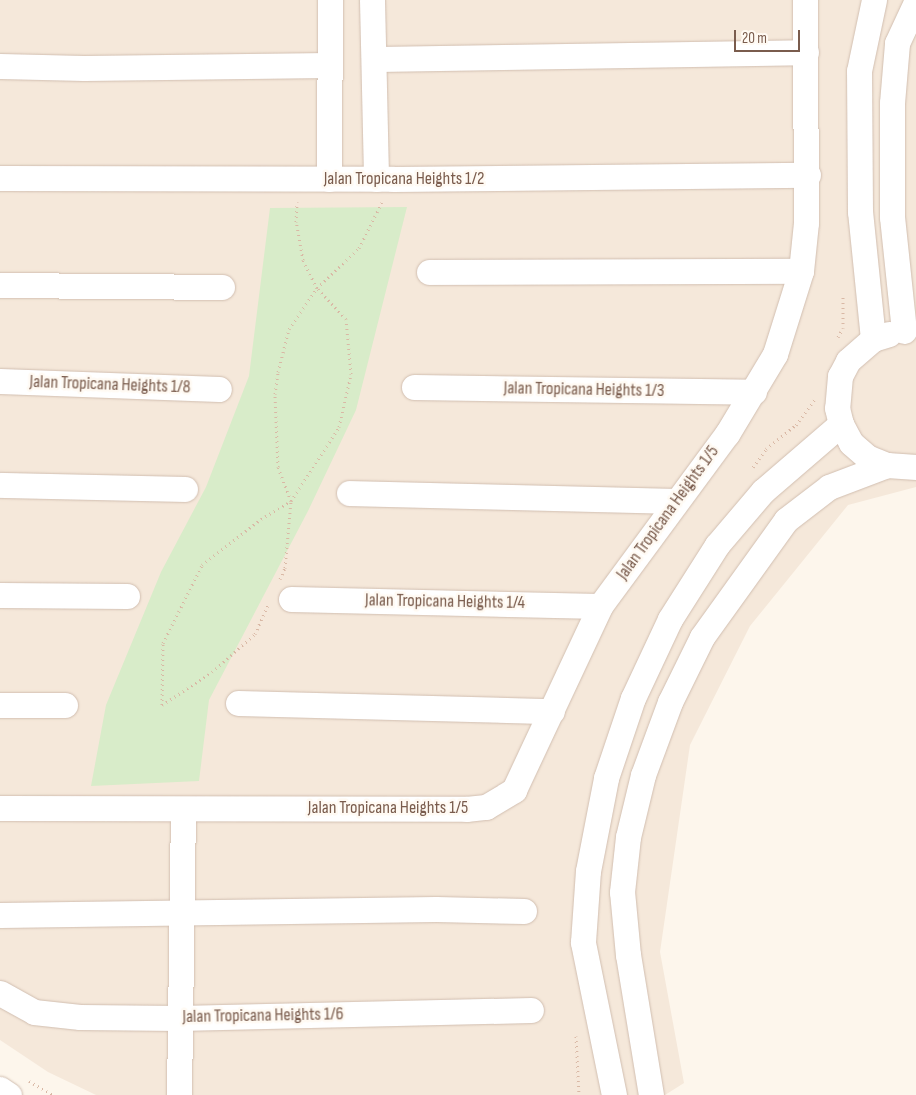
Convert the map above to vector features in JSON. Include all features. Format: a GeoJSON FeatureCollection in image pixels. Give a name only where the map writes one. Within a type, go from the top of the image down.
{"type":"FeatureCollection","features":[{"type":"Feature","properties":{"kind":"street"},"geometry":{"type":"LineString","coordinates":[[329,179],[330,0]]}},
{"type":"Feature","properties":{"kind":"street"},"geometry":{"type":"LineString","coordinates":[[372,0],[374,59],[385,179]]}},
{"type":"Feature","properties":{"kind":"street","name":"Jalan Tropicana Heights 1/5"},"geometry":{"type":"LineString","coordinates":[[0,808],[466,809],[486,807],[514,790],[600,606],[754,392],[774,354],[801,271],[808,175],[805,0]]}},
{"type":"Feature","properties":{"kind":"street"},"geometry":{"type":"LineString","coordinates":[[873,339],[860,212],[859,71],[874,0]]}},
{"type":"Feature","properties":{"kind":"street"},"geometry":{"type":"LineString","coordinates":[[887,466],[868,457],[852,442],[841,424],[837,408],[840,376],[848,361],[873,339],[910,332],[892,217],[892,103],[897,43],[916,2]]}},
{"type":"Feature","properties":{"kind":"street"},"geometry":{"type":"LineString","coordinates":[[374,59],[806,52]]}},
{"type":"Feature","properties":{"kind":"street"},"geometry":{"type":"LineString","coordinates":[[0,66],[84,68],[329,65]]}},
{"type":"Feature","properties":{"kind":"street","name":"Jalan Tropicana Heights 1/2"},"geometry":{"type":"LineString","coordinates":[[0,178],[385,179],[808,175]]}},
{"type":"Feature","properties":{"kind":"street"},"geometry":{"type":"LineString","coordinates":[[429,272],[801,271]]}},
{"type":"Feature","properties":{"kind":"street"},"geometry":{"type":"LineString","coordinates":[[0,285],[222,286]]}},
{"type":"Feature","properties":{"kind":"street","name":"Jalan Tropicana Heights 1/8"},"geometry":{"type":"LineString","coordinates":[[0,381],[219,389]]}},
{"type":"Feature","properties":{"kind":"street","name":"Jalan Tropicana Heights 1/3"},"geometry":{"type":"LineString","coordinates":[[414,388],[754,392]]}},
{"type":"Feature","properties":{"kind":"street"},"geometry":{"type":"LineString","coordinates":[[614,1095],[583,942],[588,871],[606,778],[633,698],[670,619],[717,545],[763,491],[841,424]]}},
{"type":"Feature","properties":{"kind":"street"},"geometry":{"type":"LineString","coordinates":[[651,1095],[629,964],[622,892],[630,828],[643,775],[663,720],[702,637],[786,520],[829,487],[887,466],[916,467]]}},
{"type":"Feature","properties":{"kind":"street"},"geometry":{"type":"LineString","coordinates":[[0,485],[185,489]]}},
{"type":"Feature","properties":{"kind":"street"},"geometry":{"type":"LineString","coordinates":[[348,493],[675,501]]}},
{"type":"Feature","properties":{"kind":"street"},"geometry":{"type":"LineString","coordinates":[[0,595],[127,596]]}},
{"type":"Feature","properties":{"kind":"street","name":"Jalan Tropicana Heights 1/4"},"geometry":{"type":"LineString","coordinates":[[280,595],[600,606]]}},
{"type":"Feature","properties":{"kind":"street"},"geometry":{"type":"LineString","coordinates":[[238,703],[552,711]]}},
{"type":"Feature","properties":{"kind":"street"},"geometry":{"type":"LineString","coordinates":[[0,706],[64,706]]}},
{"type":"Feature","properties":{"kind":"street"},"geometry":{"type":"LineString","coordinates":[[179,1095],[183,809]]}},
{"type":"Feature","properties":{"kind":"street"},"geometry":{"type":"LineString","coordinates":[[0,915],[181,912],[524,911]]}},
{"type":"Feature","properties":{"kind":"street","name":"Jalan Tropicana Heights 1/6"},"geometry":{"type":"LineString","coordinates":[[0,993],[34,1012],[54,1016],[179,1018],[531,1010]]}},
{"type":"Feature","properties":{"kind":"street"},"geometry":{"type":"LineString","coordinates":[[0,1089],[9,1095]]}},
{"type":"Feature","properties":{"kind":"path"},"geometry":{"type":"LineString","coordinates":[[298,179],[296,222],[303,260],[317,288],[346,319],[351,374],[339,427],[291,501],[261,519],[202,565],[163,643],[162,706],[212,672],[255,634],[280,595],[285,568],[291,501],[278,467],[275,394],[278,372],[290,329],[317,288],[359,248],[385,179]]}},
{"type":"Feature","properties":{"kind":"shaded area"},"geometry":{"type":"Polygon","coordinates":[[[0,0],[916,0],[916,487],[848,505],[750,626],[690,745],[660,952],[684,1083],[665,1095],[96,1095],[48,1072],[0,1040],[0,0]]]}},
{"type":"Feature","properties":{"kind":"green space"},"geometry":{"type":"Polygon","coordinates":[[[407,207],[356,410],[308,511],[209,700],[199,781],[91,786],[106,705],[161,572],[206,487],[249,376],[270,208],[407,207]]]}}]}
